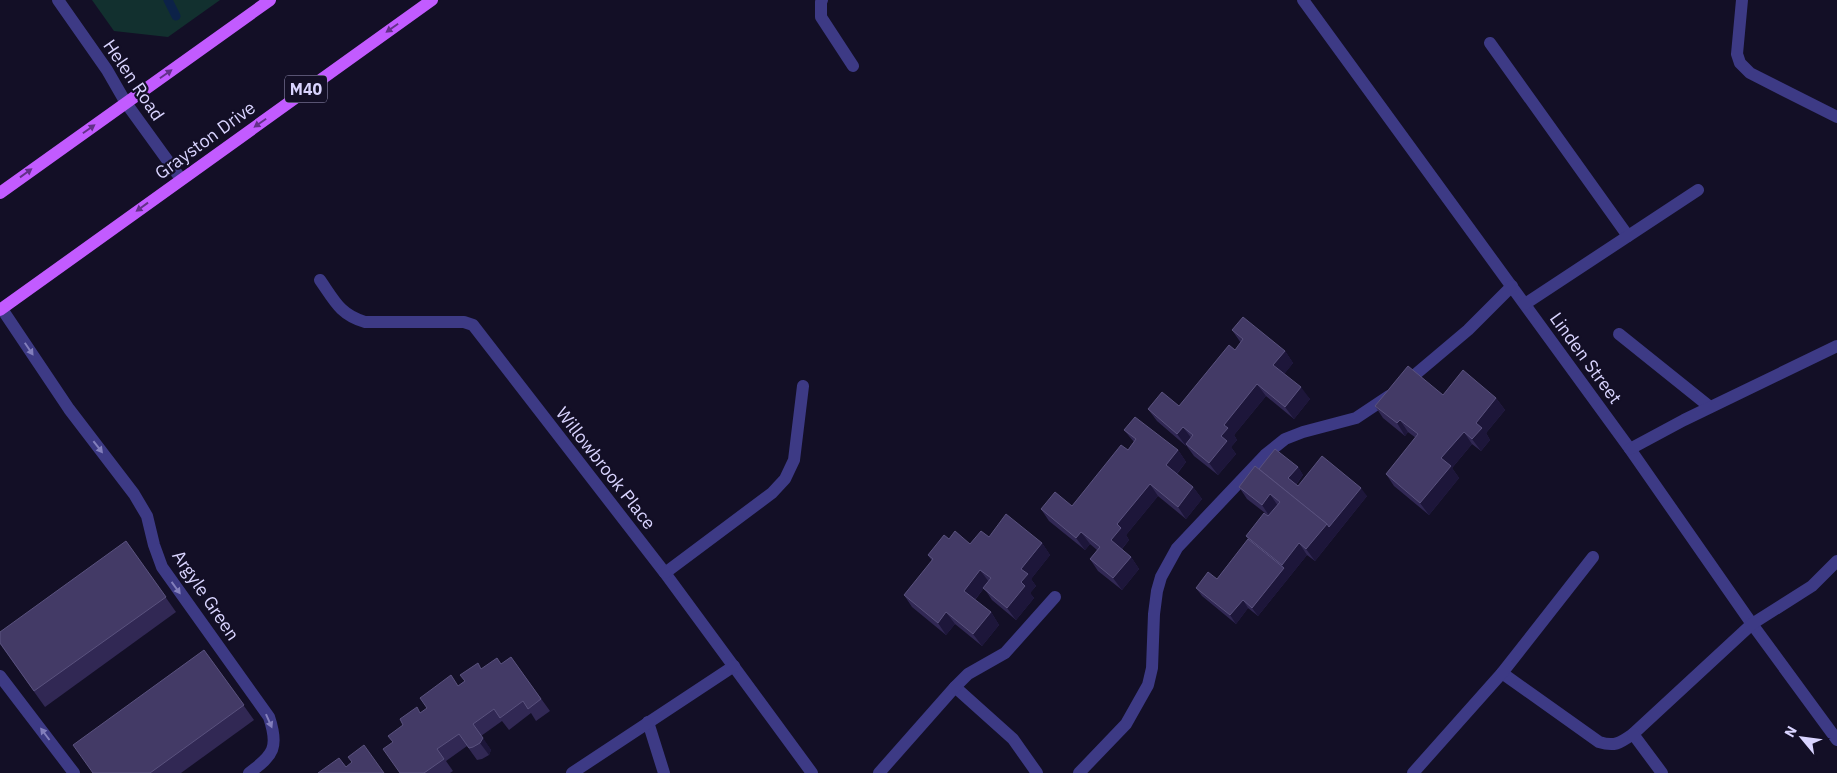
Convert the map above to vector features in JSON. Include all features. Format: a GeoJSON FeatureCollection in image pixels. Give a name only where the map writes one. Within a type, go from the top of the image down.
{"type":"FeatureCollection","features":[{"type":"Feature","properties":{"kind":"main road"},"geometry":{"type":"LineString","coordinates":[[0,193],[270,0]]}},
{"type":"Feature","properties":{"kind":"main road","name":"Grayston Drive"},"geometry":{"type":"LineString","coordinates":[[1,310],[432,0]]}},
{"type":"Feature","properties":{"kind":"street","name":"Helen Road"},"geometry":{"type":"LineString","coordinates":[[58,0],[107,70],[126,103],[181,179]]}},
{"type":"Feature","properties":{"kind":"street"},"geometry":{"type":"LineString","coordinates":[[822,0],[821,18],[853,66]]}},
{"type":"Feature","properties":{"kind":"street","name":"Linden Street"},"geometry":{"type":"LineString","coordinates":[[1303,0],[1630,449],[1752,624],[1837,740]]}},
{"type":"Feature","properties":{"kind":"street"},"geometry":{"type":"LineString","coordinates":[[1742,0],[1737,54],[1740,63],[1750,73],[1763,81],[1837,117]]}},
{"type":"Feature","properties":{"kind":"street"},"geometry":{"type":"LineString","coordinates":[[1490,43],[1628,236]]}},
{"type":"Feature","properties":{"kind":"street"},"geometry":{"type":"LineString","coordinates":[[1525,304],[1698,190]]}},
{"type":"Feature","properties":{"kind":"street","name":"Willowbrook Place"},"geometry":{"type":"LineString","coordinates":[[320,280],[344,313],[353,319],[365,322],[464,322],[473,325],[665,573],[812,773]]}},
{"type":"Feature","properties":{"kind":"street"},"geometry":{"type":"LineString","coordinates":[[1079,773],[1126,724],[1148,685],[1152,668],[1154,614],[1157,591],[1161,577],[1177,548],[1265,455],[1285,439],[1303,432],[1356,418],[1383,402],[1468,330],[1512,286]]}},
{"type":"Feature","properties":{"kind":"street","name":"Argyle Green"},"geometry":{"type":"LineString","coordinates":[[1,310],[69,409],[134,494],[147,516],[162,568],[268,717],[274,732],[275,745],[272,753],[264,762],[249,773]]}},
{"type":"Feature","properties":{"kind":"street"},"geometry":{"type":"LineString","coordinates":[[1619,334],[1710,407]]}},
{"type":"Feature","properties":{"kind":"street"},"geometry":{"type":"LineString","coordinates":[[1630,449],[1710,407],[1837,346]]}},
{"type":"Feature","properties":{"kind":"street"},"geometry":{"type":"LineString","coordinates":[[665,573],[772,493],[785,479],[794,460],[803,386]]}},
{"type":"Feature","properties":{"kind":"street"},"geometry":{"type":"LineString","coordinates":[[1414,773],[1502,673],[1593,557]]}},
{"type":"Feature","properties":{"kind":"street"},"geometry":{"type":"LineString","coordinates":[[1502,673],[1599,742],[1612,745],[1620,743],[1633,734],[1752,624],[1812,586],[1837,561]]}},
{"type":"Feature","properties":{"kind":"street"},"geometry":{"type":"LineString","coordinates":[[879,773],[968,674],[1005,653],[1055,597]]}},
{"type":"Feature","properties":{"kind":"street"},"geometry":{"type":"LineString","coordinates":[[572,773],[734,666]]}},
{"type":"Feature","properties":{"kind":"street"},"geometry":{"type":"LineString","coordinates":[[0,676],[74,773]]}},
{"type":"Feature","properties":{"kind":"street"},"geometry":{"type":"LineString","coordinates":[[955,688],[1013,739],[1037,773]]}},
{"type":"Feature","properties":{"kind":"street"},"geometry":{"type":"LineString","coordinates":[[648,722],[664,773]]}},
{"type":"Feature","properties":{"kind":"street"},"geometry":{"type":"LineString","coordinates":[[1633,734],[1662,773]]}},
{"type":"Feature","properties":{"kind":"green space"},"geometry":{"type":"Polygon","coordinates":[[[92,0],[220,0],[168,37],[114,31],[92,0]]]}},
{"type":"Feature","properties":{"kind":"building"},"geometry":{"type":"Polygon","coordinates":[[[1243,317],[1285,351],[1273,365],[1301,387],[1285,407],[1257,384],[1224,425],[1228,428],[1221,436],[1227,441],[1209,463],[1186,444],[1193,435],[1183,427],[1177,434],[1148,409],[1162,392],[1179,406],[1229,345],[1235,350],[1243,339],[1232,330],[1243,317]]]}},
{"type":"Feature","properties":{"kind":"building"},"geometry":{"type":"Polygon","coordinates":[[[1408,366],[1443,395],[1463,370],[1496,398],[1476,423],[1482,428],[1472,439],[1464,432],[1441,458],[1451,466],[1420,503],[1386,474],[1418,434],[1400,420],[1397,423],[1375,406],[1408,366]]]}},
{"type":"Feature","properties":{"kind":"building"},"geometry":{"type":"Polygon","coordinates":[[[1135,417],[1178,450],[1166,465],[1193,487],[1178,507],[1150,484],[1117,524],[1121,528],[1111,540],[1131,557],[1113,578],[1090,559],[1100,547],[1081,532],[1076,538],[1041,509],[1055,492],[1072,506],[1121,445],[1128,450],[1136,439],[1124,430],[1135,417]]]}},
{"type":"Feature","properties":{"kind":"building"},"geometry":{"type":"Polygon","coordinates":[[[1275,449],[1298,467],[1288,478],[1298,486],[1322,456],[1361,488],[1329,527],[1259,469],[1275,449]]]}},
{"type":"Feature","properties":{"kind":"building"},"geometry":{"type":"Polygon","coordinates":[[[1255,466],[1327,524],[1306,549],[1299,543],[1282,565],[1246,536],[1264,513],[1268,516],[1280,502],[1270,494],[1262,505],[1239,487],[1255,466]]]}},
{"type":"Feature","properties":{"kind":"building"},"geometry":{"type":"Polygon","coordinates":[[[1006,514],[1042,543],[1021,569],[1028,574],[1021,582],[1025,586],[1007,608],[983,588],[991,578],[980,570],[964,591],[991,612],[973,634],[946,612],[938,623],[904,595],[933,559],[928,555],[944,535],[949,539],[955,531],[970,544],[981,531],[989,537],[1006,514]]]}},
{"type":"Feature","properties":{"kind":"building"},"geometry":{"type":"Polygon","coordinates":[[[1248,539],[1284,568],[1252,608],[1243,600],[1230,615],[1196,588],[1208,572],[1217,579],[1248,539]]]}},
{"type":"Feature","properties":{"kind":"building"},"geometry":{"type":"Polygon","coordinates":[[[126,541],[166,597],[34,691],[0,643],[0,632],[126,541]]]}},
{"type":"Feature","properties":{"kind":"building"},"geometry":{"type":"Polygon","coordinates":[[[204,650],[244,705],[150,773],[93,773],[73,745],[204,650]]]}},
{"type":"Feature","properties":{"kind":"building"},"geometry":{"type":"Polygon","coordinates":[[[511,657],[541,699],[528,709],[523,701],[500,718],[494,709],[473,724],[483,738],[480,743],[469,748],[459,734],[437,749],[444,759],[424,773],[400,773],[383,749],[393,742],[388,736],[403,725],[400,719],[417,707],[420,713],[427,708],[420,698],[451,675],[458,686],[465,681],[460,675],[478,663],[481,669],[497,658],[501,664],[511,657]]]}},
{"type":"Feature","properties":{"kind":"building"},"geometry":{"type":"Polygon","coordinates":[[[364,745],[384,773],[318,773],[339,758],[346,767],[352,762],[348,757],[364,745]]]}},
{"type":"Feature","properties":{"kind":"waterway"},"geometry":{"type":"LineString","coordinates":[[168,0],[176,16]]}}]}
